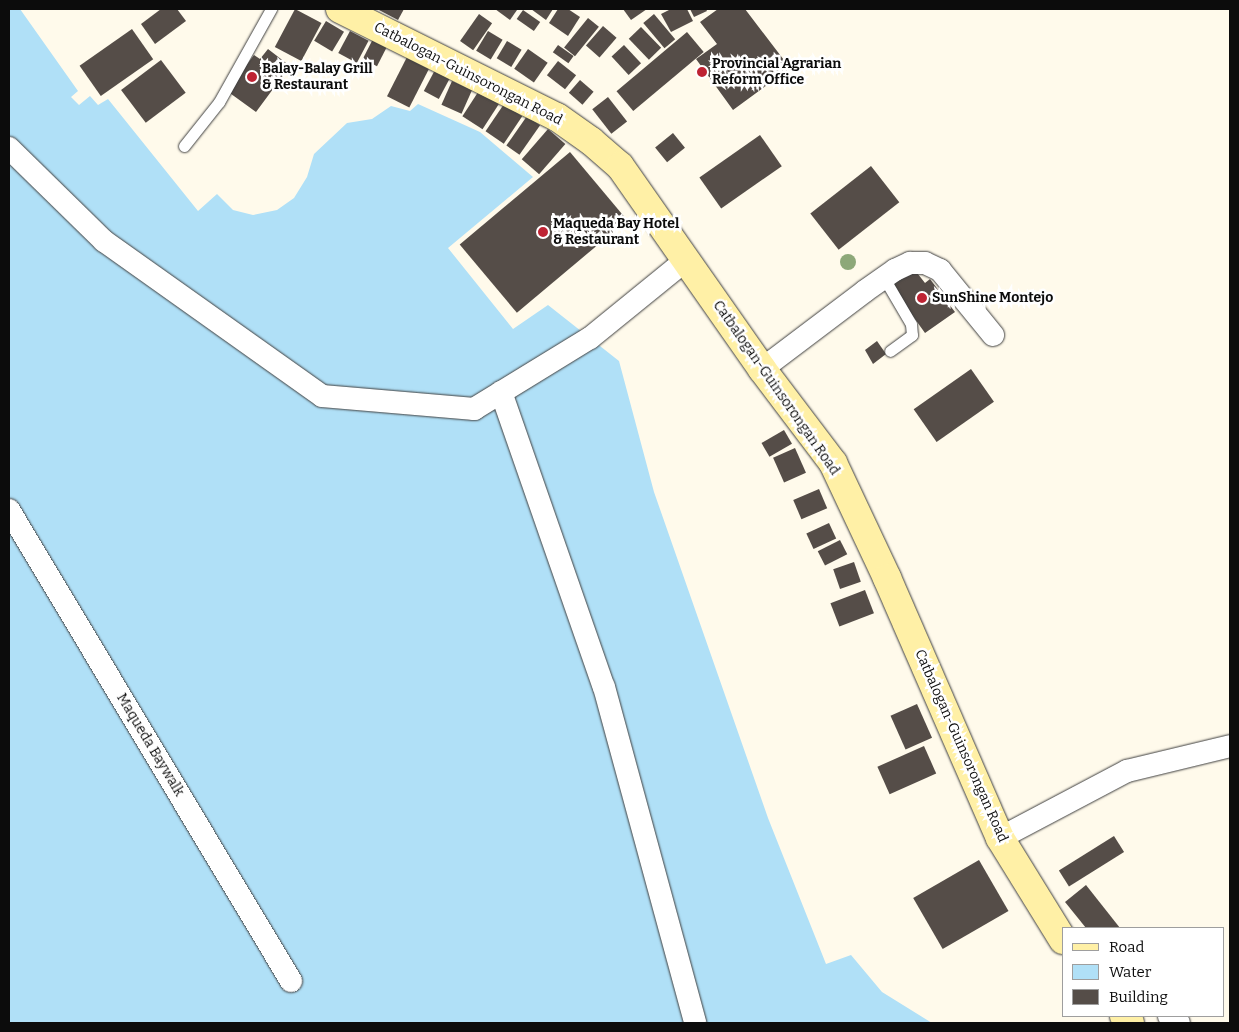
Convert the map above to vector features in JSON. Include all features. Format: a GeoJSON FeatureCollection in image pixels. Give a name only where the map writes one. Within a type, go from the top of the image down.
{"type":"FeatureCollection","features":[{"type":"Feature","properties":{"kind":"street","name":"Catbalogan-Guinsorongan Road"},"geometry":{"type":"LineString","coordinates":[[340,9],[557,117],[591,141],[620,166],[762,369],[833,463],[888,578],[1000,838],[1062,938]]}},
{"type":"Feature","properties":{"kind":"street"},"geometry":{"type":"LineString","coordinates":[[9,148],[104,241],[322,396],[474,409],[590,338],[686,260]]}},
{"type":"Feature","properties":{"kind":"street"},"geometry":{"type":"LineString","coordinates":[[762,369],[884,278],[910,263],[925,263],[940,270],[993,335]]}},
{"type":"Feature","properties":{"kind":"street"},"geometry":{"type":"LineString","coordinates":[[501,392],[604,687],[695,1023]]}},
{"type":"Feature","properties":{"kind":"street","name":"Maqueda Baywalk"},"geometry":{"type":"LineString","coordinates":[[9,510],[291,981]]}},
{"type":"Feature","properties":{"kind":"street"},"geometry":{"type":"LineString","coordinates":[[1000,838],[1127,770],[1230,746]]}},
{"type":"Feature","properties":{"kind":"lane"},"geometry":{"type":"LineString","coordinates":[[184,146],[219,102],[271,9]]}},
{"type":"Feature","properties":{"kind":"lane"},"geometry":{"type":"LineString","coordinates":[[884,278],[912,324],[912,335],[890,351]]}},
{"type":"Feature","properties":{"kind":"water"},"geometry":{"type":"Polygon","coordinates":[[[9,9],[20,9],[78,91],[71,97],[79,105],[90,96],[98,105],[108,99],[198,211],[217,194],[233,210],[253,215],[277,210],[294,198],[307,177],[314,154],[347,123],[372,119],[391,106],[410,111],[418,104],[480,132],[533,177],[448,248],[513,329],[548,305],[619,361],[654,492],[768,818],[826,964],[851,955],[882,992],[932,1023],[9,1023],[9,9]]]}},
{"type":"Feature","properties":{"kind":"building"},"geometry":{"type":"Polygon","coordinates":[[[161,9],[177,9],[186,21],[155,44],[141,24],[161,9]]]}},
{"type":"Feature","properties":{"kind":"building"},"geometry":{"type":"Polygon","coordinates":[[[295,9],[321,23],[301,61],[275,47],[295,9]]]}},
{"type":"Feature","properties":{"kind":"building"},"geometry":{"type":"Polygon","coordinates":[[[377,9],[404,9],[398,20],[377,9]]]}},
{"type":"Feature","properties":{"kind":"building"},"geometry":{"type":"Polygon","coordinates":[[[495,9],[516,9],[517,10],[510,20],[495,9]]]}},
{"type":"Feature","properties":{"kind":"building"},"geometry":{"type":"Polygon","coordinates":[[[531,9],[553,9],[546,20],[531,9]]]}},
{"type":"Feature","properties":{"kind":"building"},"geometry":{"type":"Polygon","coordinates":[[[558,9],[568,9],[580,17],[568,36],[549,23],[558,9]]]}},
{"type":"Feature","properties":{"kind":"building"},"geometry":{"type":"Polygon","coordinates":[[[623,9],[647,9],[631,20],[623,9]]]}},
{"type":"Feature","properties":{"kind":"building"},"geometry":{"type":"Polygon","coordinates":[[[671,9],[687,9],[693,21],[671,32],[661,14],[671,9]]]}},
{"type":"Feature","properties":{"kind":"building"},"geometry":{"type":"Polygon","coordinates":[[[690,9],[706,9],[707,11],[694,17],[690,9]]]}},
{"type":"Feature","properties":{"kind":"building"},"geometry":{"type":"Polygon","coordinates":[[[718,9],[745,9],[790,68],[733,110],[696,59],[717,44],[700,22],[718,9]]]}},
{"type":"Feature","properties":{"kind":"building"},"geometry":{"type":"Polygon","coordinates":[[[523,10],[540,22],[534,31],[517,19],[523,10]]]}},
{"type":"Feature","properties":{"kind":"building"},"geometry":{"type":"Polygon","coordinates":[[[479,14],[492,23],[473,50],[460,41],[479,14]]]}},
{"type":"Feature","properties":{"kind":"building"},"geometry":{"type":"Polygon","coordinates":[[[654,14],[675,39],[664,48],[643,23],[654,14]]]}},
{"type":"Feature","properties":{"kind":"building"},"geometry":{"type":"Polygon","coordinates":[[[588,18],[599,27],[575,56],[564,48],[588,18]]]}},
{"type":"Feature","properties":{"kind":"building"},"geometry":{"type":"Polygon","coordinates":[[[326,21],[344,32],[332,52],[314,41],[326,21]]]}},
{"type":"Feature","properties":{"kind":"building"},"geometry":{"type":"Polygon","coordinates":[[[603,26],[617,38],[600,57],[586,46],[603,26]]]}},
{"type":"Feature","properties":{"kind":"building"},"geometry":{"type":"Polygon","coordinates":[[[641,27],[661,48],[649,60],[629,39],[641,27]]]}},
{"type":"Feature","properties":{"kind":"building"},"geometry":{"type":"Polygon","coordinates":[[[132,29],[153,59],[101,96],[80,66],[132,29]]]}},
{"type":"Feature","properties":{"kind":"building"},"geometry":{"type":"Polygon","coordinates":[[[350,31],[369,41],[357,63],[338,53],[350,31]]]}},
{"type":"Feature","properties":{"kind":"building"},"geometry":{"type":"Polygon","coordinates":[[[488,31],[503,40],[491,59],[476,51],[488,31]]]}},
{"type":"Feature","properties":{"kind":"building"},"geometry":{"type":"Polygon","coordinates":[[[687,32],[704,52],[633,111],[617,91],[687,32]]]}},
{"type":"Feature","properties":{"kind":"building"},"geometry":{"type":"Polygon","coordinates":[[[375,35],[389,42],[377,66],[363,59],[375,35]]]}},
{"type":"Feature","properties":{"kind":"building"},"geometry":{"type":"Polygon","coordinates":[[[507,41],[522,50],[511,67],[497,58],[507,41]]]}},
{"type":"Feature","properties":{"kind":"building"},"geometry":{"type":"Polygon","coordinates":[[[558,45],[574,56],[568,63],[553,52],[558,45]]]}},
{"type":"Feature","properties":{"kind":"building"},"geometry":{"type":"Polygon","coordinates":[[[624,45],[641,63],[629,75],[612,57],[624,45]]]}},
{"type":"Feature","properties":{"kind":"building"},"geometry":{"type":"Polygon","coordinates":[[[268,49],[290,66],[256,112],[227,91],[254,55],[260,59],[268,49]]]}},
{"type":"Feature","properties":{"kind":"building"},"geometry":{"type":"Polygon","coordinates":[[[528,49],[548,63],[534,82],[514,69],[528,49]]]}},
{"type":"Feature","properties":{"kind":"building"},"geometry":{"type":"Polygon","coordinates":[[[407,57],[429,68],[409,108],[387,96],[407,57]]]}},
{"type":"Feature","properties":{"kind":"building"},"geometry":{"type":"Polygon","coordinates":[[[161,60],[186,93],[146,123],[121,90],[161,60]]]}},
{"type":"Feature","properties":{"kind":"building"},"geometry":{"type":"Polygon","coordinates":[[[558,61],[576,75],[565,89],[547,75],[558,61]]]}},
{"type":"Feature","properties":{"kind":"building"},"geometry":{"type":"Polygon","coordinates":[[[436,68],[451,76],[439,99],[424,91],[436,68]]]}},
{"type":"Feature","properties":{"kind":"building"},"geometry":{"type":"Polygon","coordinates":[[[580,80],[594,92],[582,105],[569,93],[580,80]]]}},
{"type":"Feature","properties":{"kind":"building"},"geometry":{"type":"Polygon","coordinates":[[[452,81],[472,90],[462,114],[441,105],[452,81]]]}},
{"type":"Feature","properties":{"kind":"building"},"geometry":{"type":"Polygon","coordinates":[[[482,86],[502,99],[483,129],[462,116],[482,86]]]}},
{"type":"Feature","properties":{"kind":"building"},"geometry":{"type":"Polygon","coordinates":[[[608,97],[627,121],[611,134],[592,109],[608,97]]]}},
{"type":"Feature","properties":{"kind":"building"},"geometry":{"type":"Polygon","coordinates":[[[504,104],[522,116],[504,144],[486,131],[504,104]]]}},
{"type":"Feature","properties":{"kind":"building"},"geometry":{"type":"Polygon","coordinates":[[[527,116],[540,125],[519,155],[506,145],[527,116]]]}},
{"type":"Feature","properties":{"kind":"building"},"geometry":{"type":"Polygon","coordinates":[[[548,129],[565,144],[539,174],[522,159],[548,129]]]}},
{"type":"Feature","properties":{"kind":"building"},"geometry":{"type":"Polygon","coordinates":[[[673,133],[685,148],[667,162],[655,147],[673,133]]]}},
{"type":"Feature","properties":{"kind":"building"},"geometry":{"type":"Polygon","coordinates":[[[760,135],[782,166],[721,209],[699,177],[760,135]]]}},
{"type":"Feature","properties":{"kind":"building","name":"Maqueda Bay Hotel & Restaurant"},"geometry":{"type":"Polygon","coordinates":[[[570,152],[627,220],[517,313],[460,245],[570,152]]]}},
{"type":"Feature","properties":{"kind":"building"},"geometry":{"type":"Polygon","coordinates":[[[871,166],[899,202],[839,250],[810,213],[871,166]]]}},
{"type":"Feature","properties":{"kind":"building","name":"SunShine Montejo"},"geometry":{"type":"Polygon","coordinates":[[[914,269],[925,283],[930,279],[955,312],[925,333],[890,284],[914,269]]]}},
{"type":"Feature","properties":{"kind":"building"},"geometry":{"type":"Polygon","coordinates":[[[877,341],[886,354],[873,364],[865,350],[877,341]]]}},
{"type":"Feature","properties":{"kind":"building"},"geometry":{"type":"Polygon","coordinates":[[[971,369],[994,402],[937,442],[914,409],[971,369]]]}},
{"type":"Feature","properties":{"kind":"building"},"geometry":{"type":"Polygon","coordinates":[[[784,430],[792,444],[769,457],[761,443],[784,430]]]}},
{"type":"Feature","properties":{"kind":"building"},"geometry":{"type":"Polygon","coordinates":[[[795,448],[806,473],[784,482],[773,458],[795,448]]]}},
{"type":"Feature","properties":{"kind":"building"},"geometry":{"type":"Polygon","coordinates":[[[819,489],[827,508],[801,519],[793,500],[819,489]]]}},
{"type":"Feature","properties":{"kind":"building"},"geometry":{"type":"Polygon","coordinates":[[[829,523],[836,538],[814,549],[806,534],[829,523]]]}},
{"type":"Feature","properties":{"kind":"building"},"geometry":{"type":"Polygon","coordinates":[[[840,540],[847,554],[825,566],[818,551],[840,540]]]}},
{"type":"Feature","properties":{"kind":"building"},"geometry":{"type":"Polygon","coordinates":[[[854,562],[861,582],[840,589],[833,569],[854,562]]]}},
{"type":"Feature","properties":{"kind":"building"},"geometry":{"type":"Polygon","coordinates":[[[865,590],[874,613],[839,627],[830,603],[865,590]]]}},
{"type":"Feature","properties":{"kind":"building"},"geometry":{"type":"Polygon","coordinates":[[[917,704],[932,738],[906,750],[891,716],[917,704]]]}},
{"type":"Feature","properties":{"kind":"building"},"geometry":{"type":"Polygon","coordinates":[[[924,746],[936,773],[890,794],[877,767],[924,746]]]}},
{"type":"Feature","properties":{"kind":"building"},"geometry":{"type":"Polygon","coordinates":[[[1114,836],[1124,852],[1069,887],[1059,870],[1114,836]]]}},
{"type":"Feature","properties":{"kind":"building"},"geometry":{"type":"Polygon","coordinates":[[[979,860],[1008,911],[943,949],[913,898],[979,860]]]}},
{"type":"Feature","properties":{"kind":"building"},"geometry":{"type":"Polygon","coordinates":[[[1086,885],[1119,927],[1085,927],[1065,902],[1086,885]]]}},
{"type":"Feature","properties":{"kind":"place","name":"Provincial Agrarian Reform Office"},"geometry":{"type":"Point","coordinates":[702,72]}},
{"type":"Feature","properties":{"kind":"place","name":"Balay-Balay Grill & Restaurant"},"geometry":{"type":"Point","coordinates":[252,77]}},
{"type":"Feature","properties":{"kind":"place","name":"Maqueda Bay Hotel & Restaurant"},"geometry":{"type":"Point","coordinates":[543,232]}},
{"type":"Feature","properties":{"kind":"place","name":"SunShine Montejo"},"geometry":{"type":"Point","coordinates":[922,298]}}]}
